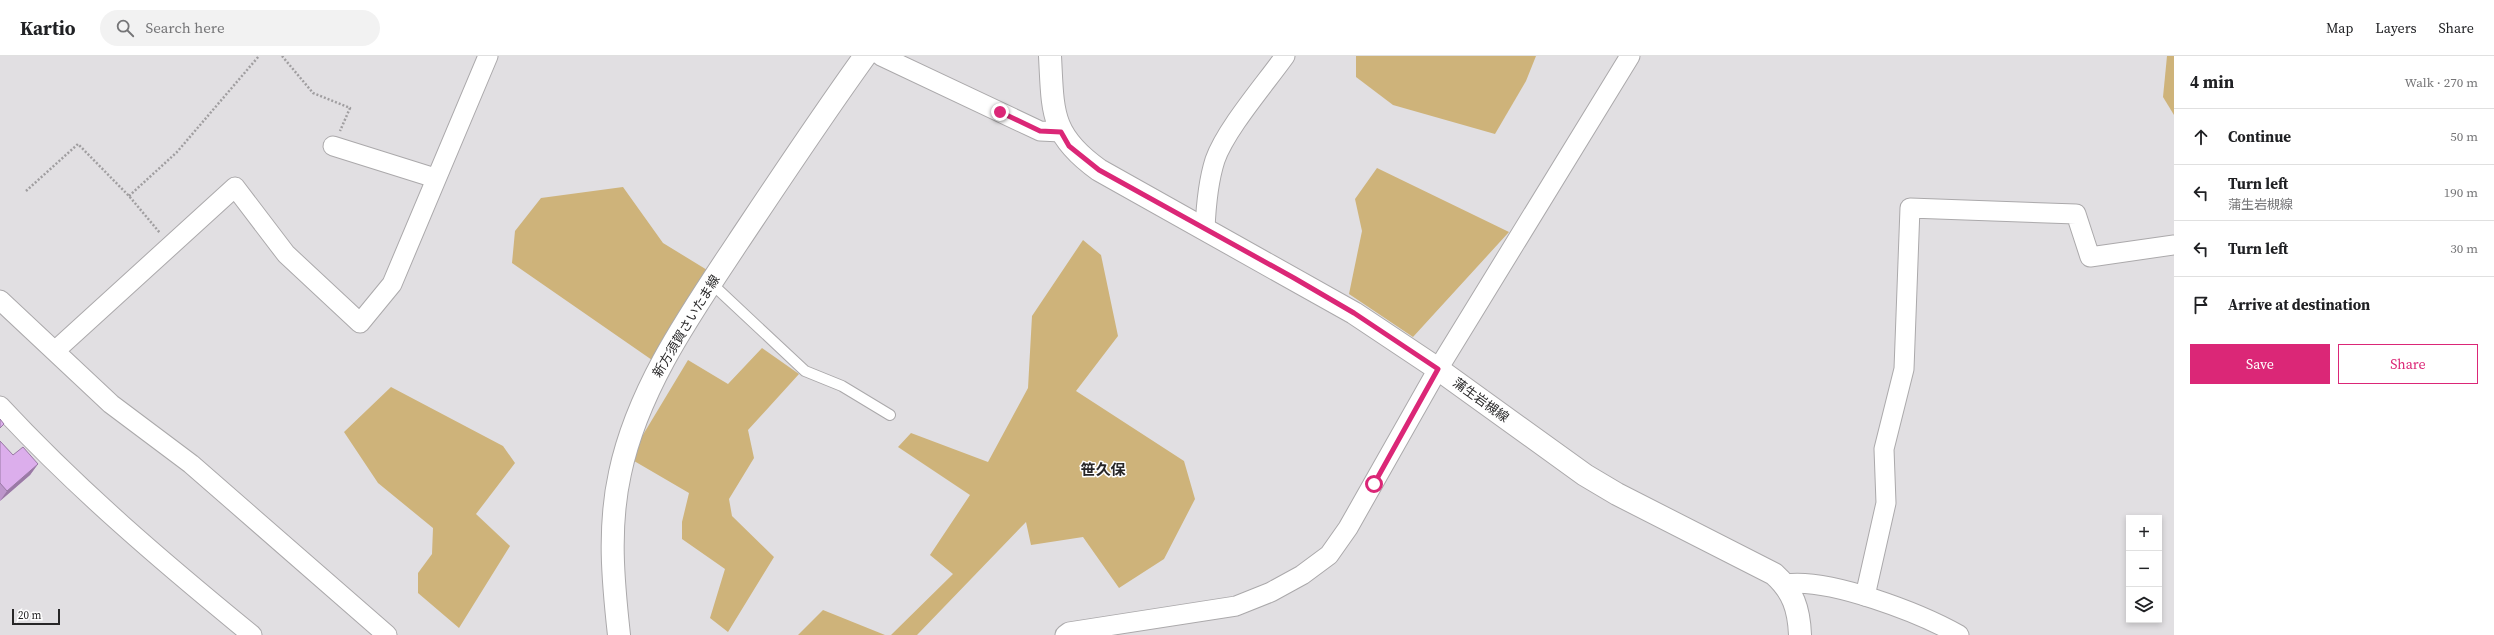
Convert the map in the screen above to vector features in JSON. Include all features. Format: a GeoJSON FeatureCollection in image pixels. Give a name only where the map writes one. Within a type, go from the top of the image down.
{"type":"FeatureCollection","features":[{"type":"Feature","properties":{"kind":"main road","name":"新方須賀さいたま線"},"geometry":{"type":"LineString","coordinates":[[619,635],[612,548],[620,472],[647,392],[711,283],[815,125],[865,56]]}},
{"type":"Feature","properties":{"kind":"main road","name":"蒲生岩槻線"},"geometry":{"type":"LineString","coordinates":[[1050,56],[1052,104],[1061,132],[1073,150],[1099,170],[1354,313],[1438,369],[1598,483],[1654,515],[1763,568],[1786,584]]}},
{"type":"Feature","properties":{"kind":"main road"},"geometry":{"type":"LineString","coordinates":[[1786,584],[1797,608],[1800,635]]}},
{"type":"Feature","properties":{"kind":"street"},"geometry":{"type":"LineString","coordinates":[[56,350],[235,186],[286,254],[360,323],[392,284],[435,178],[488,56]]}},
{"type":"Feature","properties":{"kind":"street"},"geometry":{"type":"LineString","coordinates":[[881,56],[1040,131],[1061,132]]}},
{"type":"Feature","properties":{"kind":"street"},"geometry":{"type":"LineString","coordinates":[[1205,229],[1206,200],[1216,159],[1226,138],[1285,56]]}},
{"type":"Feature","properties":{"kind":"street"},"geometry":{"type":"LineString","coordinates":[[1065,635],[1069,632],[1236,606],[1271,592],[1302,575],[1329,555],[1348,528],[1438,369],[1630,56]]}},
{"type":"Feature","properties":{"kind":"street"},"geometry":{"type":"LineString","coordinates":[[333,146],[435,178]]}},
{"type":"Feature","properties":{"kind":"street"},"geometry":{"type":"LineString","coordinates":[[1865,596],[1886,503],[1884,449],[1904,369],[1910,208],[2076,214],[2090,257],[2174,245]]}},
{"type":"Feature","properties":{"kind":"street"},"geometry":{"type":"LineString","coordinates":[[0,300],[56,350],[111,404],[191,464],[387,635]]}},
{"type":"Feature","properties":{"kind":"street"},"geometry":{"type":"LineString","coordinates":[[0,406],[42,452],[148,549],[252,635]]}},
{"type":"Feature","properties":{"kind":"street"},"geometry":{"type":"LineString","coordinates":[[1786,584],[1801,582],[1865,596],[1945,627],[1959,635]]}},
{"type":"Feature","properties":{"kind":"lane"},"geometry":{"type":"LineString","coordinates":[[711,283],[805,371],[842,386],[890,415]]}},
{"type":"Feature","properties":{"kind":"path"},"geometry":{"type":"LineString","coordinates":[[128,196],[177,152],[259,56]]}},
{"type":"Feature","properties":{"kind":"path"},"geometry":{"type":"LineString","coordinates":[[282,56],[313,93],[350,108],[333,146]]}},
{"type":"Feature","properties":{"kind":"path"},"geometry":{"type":"LineString","coordinates":[[26,191],[78,144],[128,196],[170,244]]}},
{"type":"Feature","properties":{"kind":"shaded area"},"geometry":{"type":"Polygon","coordinates":[[[1356,56],[1536,56],[1526,81],[1495,134],[1393,105],[1356,77],[1356,56]]]}},
{"type":"Feature","properties":{"kind":"shaded area"},"geometry":{"type":"Polygon","coordinates":[[[2167,56],[2174,56],[2174,115],[2163,97],[2167,56]]]}},
{"type":"Feature","properties":{"kind":"shaded area"},"geometry":{"type":"Polygon","coordinates":[[[1377,168],[1509,232],[1413,337],[1349,294],[1362,231],[1355,199],[1377,168]]]}},
{"type":"Feature","properties":{"kind":"shaded area"},"geometry":{"type":"Polygon","coordinates":[[[623,187],[663,243],[712,273],[652,360],[512,263],[515,231],[541,198],[623,187]]]}},
{"type":"Feature","properties":{"kind":"shaded area"},"geometry":{"type":"Polygon","coordinates":[[[1083,240],[1101,255],[1118,336],[1076,391],[1184,461],[1195,499],[1164,559],[1119,588],[1083,537],[1031,545],[1026,522],[917,635],[891,635],[953,574],[930,555],[970,495],[898,447],[911,433],[988,462],[1028,388],[1032,316],[1083,240]]]}},
{"type":"Feature","properties":{"kind":"shaded area"},"geometry":{"type":"Polygon","coordinates":[[[762,348],[799,374],[748,430],[754,458],[729,499],[732,516],[774,557],[728,632],[710,618],[725,569],[682,539],[682,522],[689,493],[629,458],[688,360],[728,384],[762,348]]]}},
{"type":"Feature","properties":{"kind":"shaded area"},"geometry":{"type":"Polygon","coordinates":[[[391,387],[503,446],[515,463],[476,514],[510,546],[459,628],[418,593],[418,573],[432,554],[433,528],[378,483],[344,432],[391,387]]]}},
{"type":"Feature","properties":{"kind":"shaded area"},"geometry":{"type":"Polygon","coordinates":[[[823,610],[885,635],[798,635],[823,610]]]}},
{"type":"Feature","properties":{"kind":"building"},"geometry":{"type":"Polygon","coordinates":[[[0,419],[4,424],[0,428],[0,419]]]}},
{"type":"Feature","properties":{"kind":"building"},"geometry":{"type":"Polygon","coordinates":[[[0,441],[13,455],[23,447],[38,464],[7,491],[0,483],[0,441]]]}},
{"type":"Feature","properties":{"kind":"district","name":"笹久保"},"geometry":{"type":"Point","coordinates":[1103,469]}},
{"type":"Feature","properties":{"kind":"route"},"geometry":{"type":"LineString","coordinates":[[1000,112],[1040,131],[1061,132],[1069,146],[1082,158],[1099,170],[1354,313],[1438,369],[1374,484]]}}]}
